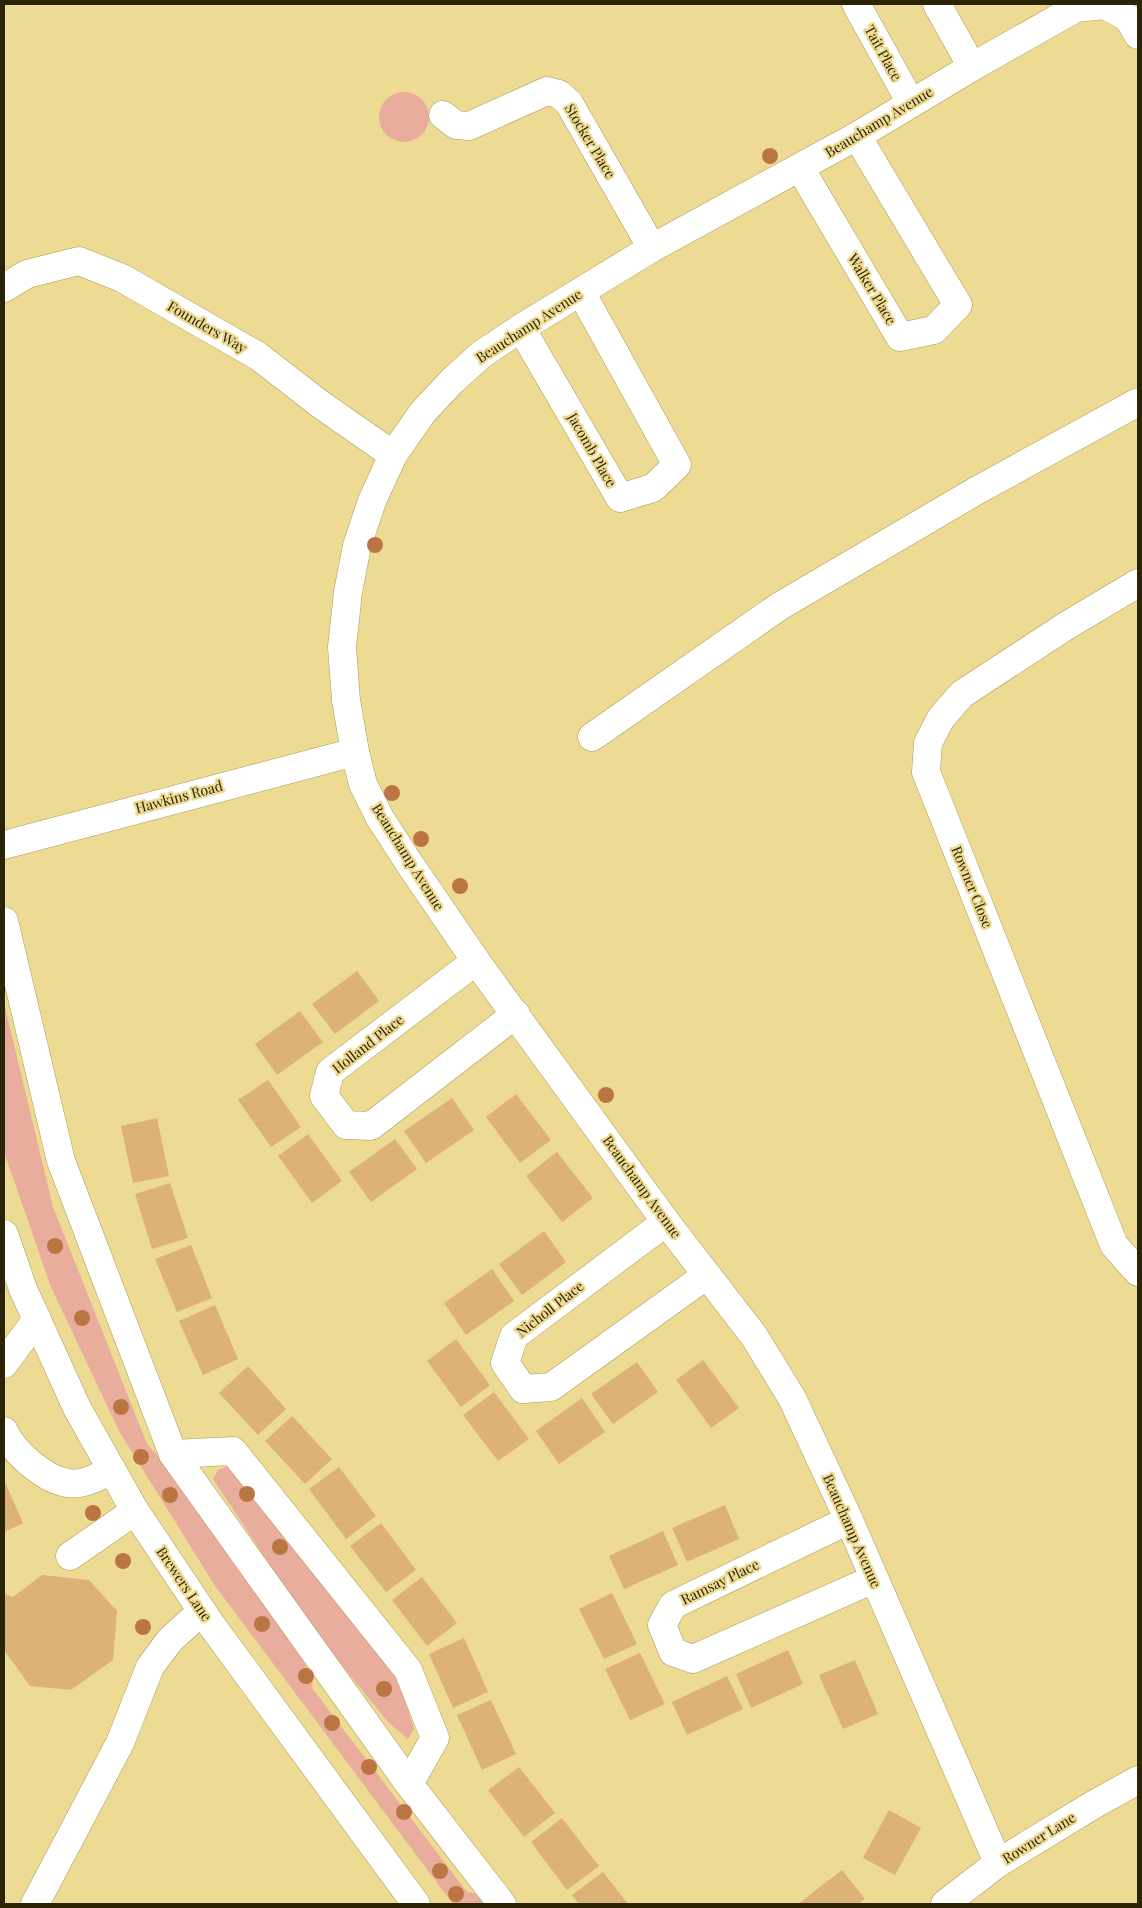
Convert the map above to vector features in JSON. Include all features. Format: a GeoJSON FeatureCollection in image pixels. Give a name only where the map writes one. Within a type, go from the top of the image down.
{"type":"FeatureCollection","features":[{"type":"Feature","properties":{"kind":"street","name":"Tait Place"},"geometry":{"type":"LineString","coordinates":[[856,4],[911,103]]}},
{"type":"Feature","properties":{"kind":"street"},"geometry":{"type":"LineString","coordinates":[[937,4],[972,67]]}},
{"type":"Feature","properties":{"kind":"street","name":"Beauchamp Avenue"},"geometry":{"type":"LineString","coordinates":[[998,1863],[849,1520],[792,1398],[754,1336],[666,1222],[476,961],[380,818],[364,784],[355,752],[346,700],[342,647],[348,592],[357,546],[372,501],[393,455],[424,412],[452,381],[482,354],[652,248],[857,136],[972,67],[1076,8],[1105,5],[1128,18],[1138,35]]}},
{"type":"Feature","properties":{"kind":"street","name":"Stocker Place"},"geometry":{"type":"LineString","coordinates":[[443,115],[456,125],[469,126],[547,91],[559,94],[570,104],[652,248]]}},
{"type":"Feature","properties":{"kind":"street","name":"Walker Place"},"geometry":{"type":"LineString","coordinates":[[800,168],[900,337],[934,330],[958,305],[857,136]]}},
{"type":"Feature","properties":{"kind":"street","name":"Founders Way"},"geometry":{"type":"LineString","coordinates":[[4,288],[26,274],[79,261],[122,278],[258,356],[320,404],[393,455]]}},
{"type":"Feature","properties":{"kind":"street","name":"Jacomb Place"},"geometry":{"type":"LineString","coordinates":[[521,328],[620,498],[653,488],[677,464],[581,292]]}},
{"type":"Feature","properties":{"kind":"street"},"geometry":{"type":"LineString","coordinates":[[592,737],[780,606],[976,491],[1138,402]]}},
{"type":"Feature","properties":{"kind":"street","name":"Rowner Close"},"geometry":{"type":"LineString","coordinates":[[1138,583],[1066,626],[962,694],[941,718],[928,743],[926,772],[1114,1245],[1138,1272]]}},
{"type":"Feature","properties":{"kind":"street","name":"Hawkins Road"},"geometry":{"type":"LineString","coordinates":[[4,845],[355,752]]}},
{"type":"Feature","properties":{"kind":"street"},"geometry":{"type":"LineString","coordinates":[[4,921],[60,1161],[174,1454],[409,1784],[502,1904]]}},
{"type":"Feature","properties":{"kind":"street","name":"Holland Place"},"geometry":{"type":"LineString","coordinates":[[476,961],[330,1072],[324,1096],[346,1125],[371,1126],[516,1014]]}},
{"type":"Feature","properties":{"kind":"street","name":"Nicholl Place"},"geometry":{"type":"LineString","coordinates":[[666,1222],[514,1336],[504,1364],[522,1389],[551,1387],[707,1275]]}},
{"type":"Feature","properties":{"kind":"street","name":"Brewers Lane"},"geometry":{"type":"LineString","coordinates":[[4,1234],[23,1289],[77,1408],[135,1511],[202,1612],[416,1904]]}},
{"type":"Feature","properties":{"kind":"street"},"geometry":{"type":"LineString","coordinates":[[4,1364],[37,1319]]}},
{"type":"Feature","properties":{"kind":"street"},"geometry":{"type":"LineString","coordinates":[[4,1431],[25,1458],[44,1475],[69,1484],[86,1481],[112,1470]]}},
{"type":"Feature","properties":{"kind":"street"},"geometry":{"type":"LineString","coordinates":[[174,1454],[233,1451],[408,1670],[436,1738],[409,1784]]}},
{"type":"Feature","properties":{"kind":"street"},"geometry":{"type":"LineString","coordinates":[[70,1556],[135,1511]]}},
{"type":"Feature","properties":{"kind":"street","name":"Ramsay Place"},"geometry":{"type":"LineString","coordinates":[[849,1520],[673,1605],[662,1625],[673,1652],[693,1659],[874,1579]]}},
{"type":"Feature","properties":{"kind":"street"},"geometry":{"type":"LineString","coordinates":[[35,1904],[120,1743],[150,1667],[170,1640],[202,1612]]}},
{"type":"Feature","properties":{"kind":"street","name":"Rowner Lane"},"geometry":{"type":"LineString","coordinates":[[946,1904],[998,1863],[1138,1780]]}},
{"type":"Feature","properties":{"kind":"shaded area"},"geometry":{"type":"Polygon","coordinates":[[[399,92],[409,92],[422,99],[429,112],[429,122],[422,135],[409,142],[399,142],[390,138],[383,131],[379,122],[379,112],[383,103],[390,96],[399,92]]]}},
{"type":"Feature","properties":{"kind":"shaded area"},"geometry":{"type":"Polygon","coordinates":[[[4,1003],[53,1207],[147,1444],[179,1479],[313,1676],[312,1688],[467,1892],[478,1894],[486,1904],[453,1904],[215,1586],[119,1431],[51,1287],[4,1152],[4,1003]]]}},
{"type":"Feature","properties":{"kind":"shaded area"},"geometry":{"type":"Polygon","coordinates":[[[235,1463],[395,1667],[414,1729],[408,1739],[389,1723],[313,1630],[213,1479],[218,1470],[235,1463]]]}},
{"type":"Feature","properties":{"kind":"building"},"geometry":{"type":"Polygon","coordinates":[[[357,971],[379,1001],[335,1034],[312,1004],[357,971]]]}},
{"type":"Feature","properties":{"kind":"building"},"geometry":{"type":"Polygon","coordinates":[[[300,1011],[323,1042],[277,1075],[255,1044],[300,1011]]]}},
{"type":"Feature","properties":{"kind":"building"},"geometry":{"type":"Polygon","coordinates":[[[268,1080],[301,1127],[271,1147],[238,1100],[268,1080]]]}},
{"type":"Feature","properties":{"kind":"building"},"geometry":{"type":"Polygon","coordinates":[[[516,1094],[551,1140],[520,1163],[486,1117],[516,1094]]]}},
{"type":"Feature","properties":{"kind":"building"},"geometry":{"type":"Polygon","coordinates":[[[452,1098],[474,1130],[426,1163],[404,1131],[452,1098]]]}},
{"type":"Feature","properties":{"kind":"building"},"geometry":{"type":"Polygon","coordinates":[[[157,1118],[169,1176],[133,1183],[121,1126],[157,1118]]]}},
{"type":"Feature","properties":{"kind":"building"},"geometry":{"type":"Polygon","coordinates":[[[308,1134],[342,1181],[312,1203],[278,1156],[308,1134]]]}},
{"type":"Feature","properties":{"kind":"building"},"geometry":{"type":"Polygon","coordinates":[[[395,1139],[417,1169],[371,1202],[349,1172],[395,1139]]]}},
{"type":"Feature","properties":{"kind":"building"},"geometry":{"type":"Polygon","coordinates":[[[557,1152],[593,1198],[562,1222],[526,1176],[557,1152]]]}},
{"type":"Feature","properties":{"kind":"building"},"geometry":{"type":"Polygon","coordinates":[[[170,1183],[188,1238],[152,1249],[135,1194],[170,1183]]]}},
{"type":"Feature","properties":{"kind":"building"},"geometry":{"type":"Polygon","coordinates":[[[544,1231],[566,1262],[522,1295],[499,1264],[544,1231]]]}},
{"type":"Feature","properties":{"kind":"building"},"geometry":{"type":"Polygon","coordinates":[[[191,1245],[212,1298],[177,1312],[155,1259],[191,1245]]]}},
{"type":"Feature","properties":{"kind":"building"},"geometry":{"type":"Polygon","coordinates":[[[492,1269],[514,1301],[466,1335],[444,1303],[492,1269]]]}},
{"type":"Feature","properties":{"kind":"building"},"geometry":{"type":"Polygon","coordinates":[[[215,1305],[238,1359],[203,1375],[179,1321],[215,1305]]]}},
{"type":"Feature","properties":{"kind":"building"},"geometry":{"type":"Polygon","coordinates":[[[456,1339],[490,1385],[461,1407],[427,1361],[456,1339]]]}},
{"type":"Feature","properties":{"kind":"building"},"geometry":{"type":"Polygon","coordinates":[[[703,1360],[739,1408],[711,1428],[676,1380],[703,1360]]]}},
{"type":"Feature","properties":{"kind":"building"},"geometry":{"type":"Polygon","coordinates":[[[637,1362],[658,1392],[613,1424],[591,1394],[637,1362]]]}},
{"type":"Feature","properties":{"kind":"building"},"geometry":{"type":"Polygon","coordinates":[[[248,1366],[286,1409],[258,1435],[219,1393],[248,1366]]]}},
{"type":"Feature","properties":{"kind":"building"},"geometry":{"type":"Polygon","coordinates":[[[494,1392],[529,1439],[498,1461],[463,1415],[494,1392]]]}},
{"type":"Feature","properties":{"kind":"building"},"geometry":{"type":"Polygon","coordinates":[[[582,1398],[605,1432],[559,1464],[536,1431],[582,1398]]]}},
{"type":"Feature","properties":{"kind":"building"},"geometry":{"type":"Polygon","coordinates":[[[292,1416],[332,1459],[305,1484],[265,1441],[292,1416]]]}},
{"type":"Feature","properties":{"kind":"building"},"geometry":{"type":"Polygon","coordinates":[[[339,1467],[376,1516],[346,1539],[309,1489],[339,1467]]]}},
{"type":"Feature","properties":{"kind":"building"},"geometry":{"type":"Polygon","coordinates":[[[4,1480],[23,1523],[4,1532],[4,1480]]]}},
{"type":"Feature","properties":{"kind":"building"},"geometry":{"type":"Polygon","coordinates":[[[725,1505],[739,1539],[687,1562],[672,1528],[725,1505]]]}},
{"type":"Feature","properties":{"kind":"building"},"geometry":{"type":"Polygon","coordinates":[[[381,1523],[416,1570],[386,1592],[350,1546],[381,1523]]]}},
{"type":"Feature","properties":{"kind":"building"},"geometry":{"type":"Polygon","coordinates":[[[663,1531],[678,1565],[624,1589],[609,1556],[663,1531]]]}},
{"type":"Feature","properties":{"kind":"building"},"geometry":{"type":"Polygon","coordinates":[[[42,1575],[89,1580],[117,1611],[113,1660],[71,1690],[30,1686],[4,1650],[4,1594],[13,1597],[42,1575]]]}},
{"type":"Feature","properties":{"kind":"building"},"geometry":{"type":"Polygon","coordinates":[[[422,1577],[457,1623],[427,1646],[392,1600],[422,1577]]]}},
{"type":"Feature","properties":{"kind":"building"},"geometry":{"type":"Polygon","coordinates":[[[612,1593],[637,1644],[604,1659],[579,1609],[612,1593]]]}},
{"type":"Feature","properties":{"kind":"building"},"geometry":{"type":"Polygon","coordinates":[[[464,1638],[488,1692],[453,1708],[429,1654],[464,1638]]]}},
{"type":"Feature","properties":{"kind":"building"},"geometry":{"type":"Polygon","coordinates":[[[788,1650],[803,1684],[751,1708],[736,1674],[788,1650]]]}},
{"type":"Feature","properties":{"kind":"building"},"geometry":{"type":"Polygon","coordinates":[[[640,1653],[665,1704],[630,1720],[605,1669],[640,1653]]]}},
{"type":"Feature","properties":{"kind":"building"},"geometry":{"type":"Polygon","coordinates":[[[855,1660],[878,1714],[843,1729],[819,1675],[855,1660]]]}},
{"type":"Feature","properties":{"kind":"building"},"geometry":{"type":"Polygon","coordinates":[[[727,1676],[743,1709],[687,1735],[672,1702],[727,1676]]]}},
{"type":"Feature","properties":{"kind":"building"},"geometry":{"type":"Polygon","coordinates":[[[491,1700],[516,1754],[482,1770],[457,1715],[491,1700]]]}},
{"type":"Feature","properties":{"kind":"building"},"geometry":{"type":"Polygon","coordinates":[[[519,1767],[555,1813],[524,1837],[488,1790],[519,1767]]]}},
{"type":"Feature","properties":{"kind":"building"},"geometry":{"type":"Polygon","coordinates":[[[889,1810],[921,1828],[895,1875],[863,1858],[889,1810]]]}},
{"type":"Feature","properties":{"kind":"building"},"geometry":{"type":"Polygon","coordinates":[[[562,1818],[599,1866],[567,1890],[531,1842],[562,1818]]]}},
{"type":"Feature","properties":{"kind":"building"},"geometry":{"type":"Polygon","coordinates":[[[842,1870],[865,1899],[858,1904],[798,1904],[842,1870]]]}},
{"type":"Feature","properties":{"kind":"building"},"geometry":{"type":"Polygon","coordinates":[[[603,1872],[628,1904],[579,1904],[572,1895],[603,1872]]]}}]}
